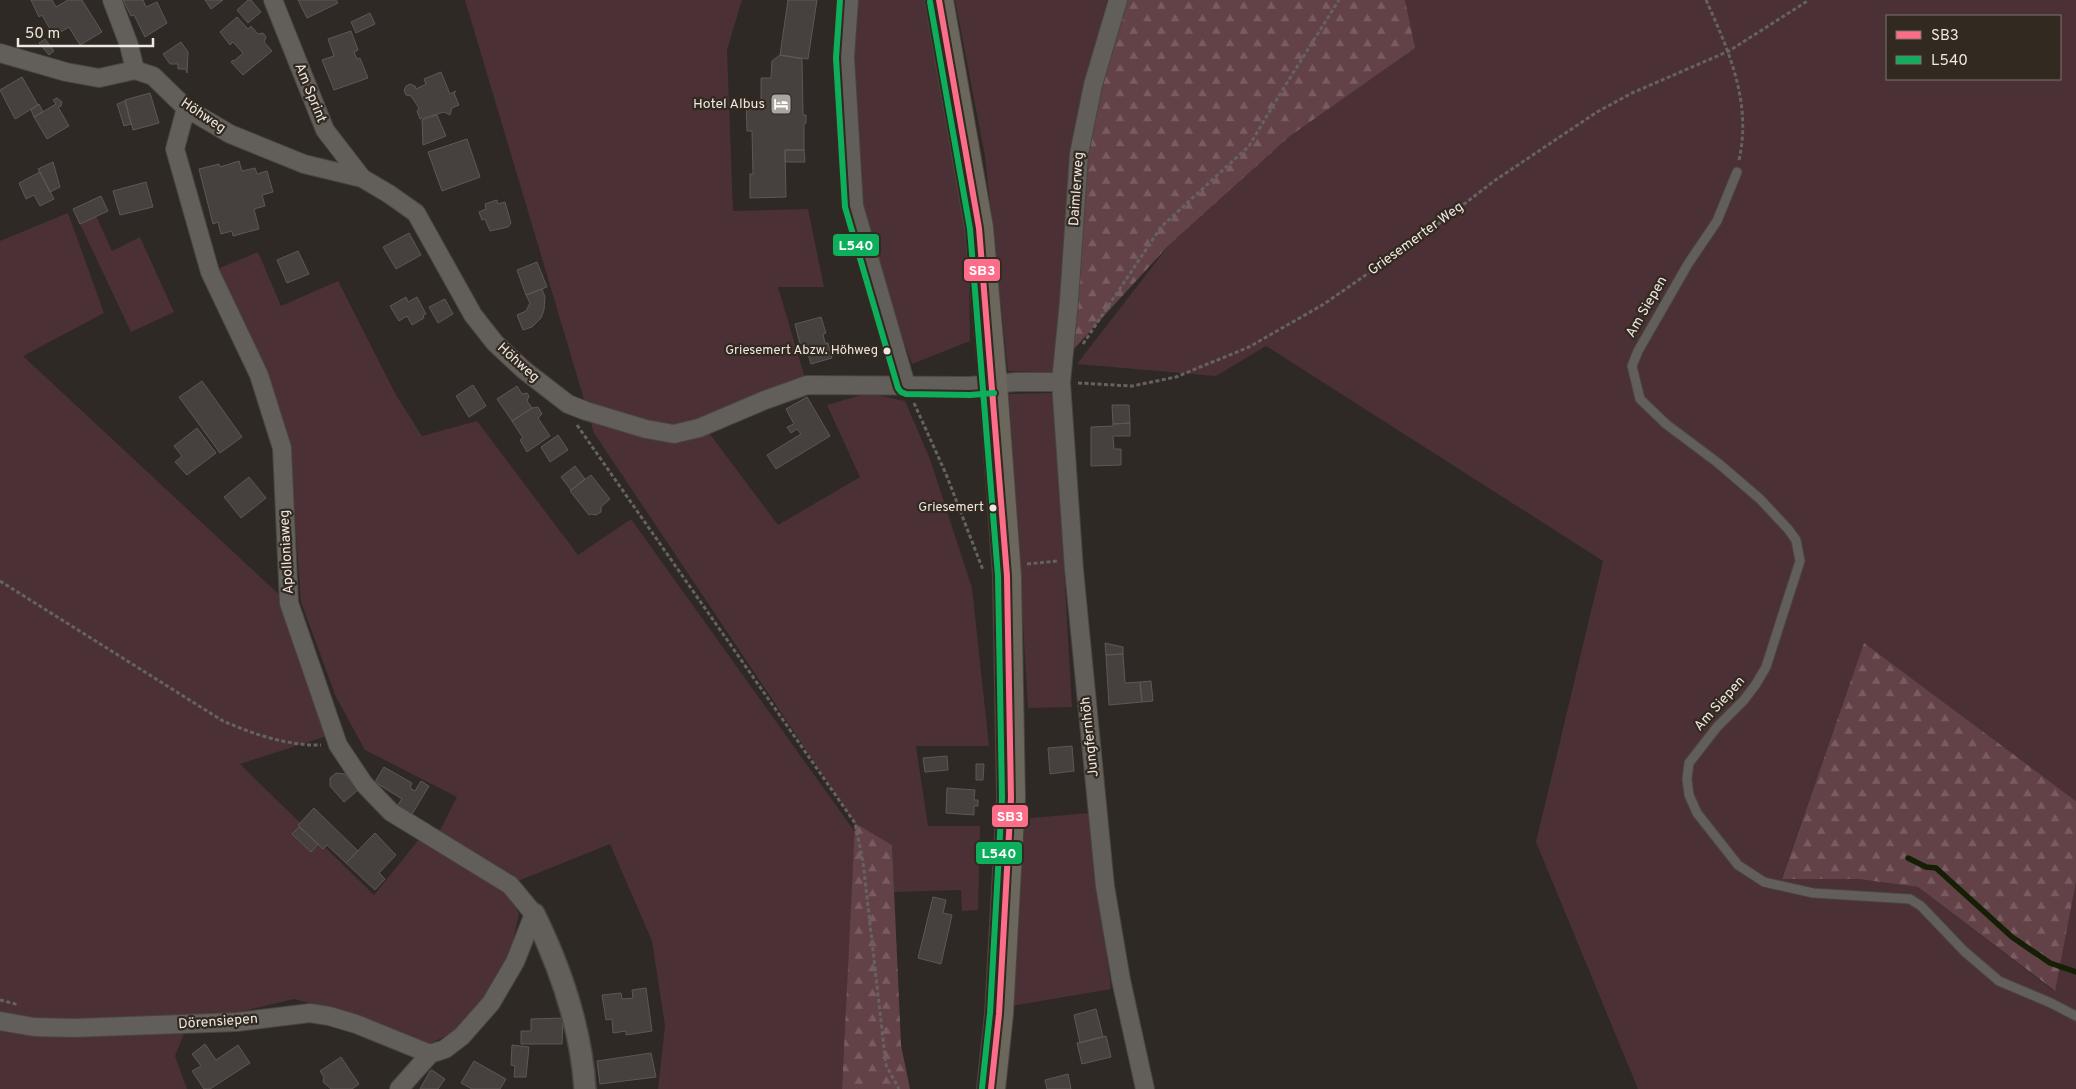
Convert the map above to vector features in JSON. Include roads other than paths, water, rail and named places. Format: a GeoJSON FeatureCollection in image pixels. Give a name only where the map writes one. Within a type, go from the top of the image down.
{"type":"FeatureCollection","features":[{"type":"Feature","properties":{"kind":"main road"},"geometry":{"type":"LineString","coordinates":[[939,0],[979,228],[1007,576],[1011,798],[999,1014],[991,1089]]}},
{"type":"Feature","properties":{"kind":"street"},"geometry":{"type":"LineString","coordinates":[[0,53],[66,72],[98,78],[135,70],[129,45],[112,0]]}},
{"type":"Feature","properties":{"kind":"street","name":"Am Sprint"},"geometry":{"type":"LineString","coordinates":[[273,0],[326,130],[362,178]]}},
{"type":"Feature","properties":{"kind":"street"},"geometry":{"type":"LineString","coordinates":[[849,0],[845,57],[854,206],[906,385]]}},
{"type":"Feature","properties":{"kind":"street","name":"Daimlerweg"},"geometry":{"type":"LineString","coordinates":[[1061,382],[1069,301],[1079,154],[1093,85],[1118,0]]}},
{"type":"Feature","properties":{"kind":"street","name":"Höhweg"},"geometry":{"type":"LineString","coordinates":[[135,70],[153,76],[186,108],[230,134],[304,164],[362,178],[416,213],[473,316],[495,343],[524,370],[568,404],[586,412],[646,429],[674,434],[699,428],[764,400],[807,385],[970,386],[993,384]]}},
{"type":"Feature","properties":{"kind":"street","name":"Apolloniaweg"},"geometry":{"type":"LineString","coordinates":[[186,108],[175,149],[210,272],[258,375],[282,448],[289,603],[338,744],[364,784],[391,812],[510,885],[534,914]]}},
{"type":"Feature","properties":{"kind":"street"},"geometry":{"type":"LineString","coordinates":[[993,384],[1061,382]]}},
{"type":"Feature","properties":{"kind":"street","name":"Jungfernhöh"},"geometry":{"type":"LineString","coordinates":[[1061,382],[1074,570],[1105,886],[1121,980],[1145,1089]]}},
{"type":"Feature","properties":{"kind":"street"},"geometry":{"type":"LineString","coordinates":[[399,1089],[430,1054],[445,1049],[462,1036],[491,1003],[515,962],[534,914]]}},
{"type":"Feature","properties":{"kind":"street"},"geometry":{"type":"LineString","coordinates":[[534,914],[558,966],[572,1011],[584,1089]]}},
{"type":"Feature","properties":{"kind":"street","name":"Dörensiepen"},"geometry":{"type":"LineString","coordinates":[[0,1021],[34,1027],[74,1028],[237,1022],[310,1013],[329,1016],[356,1024],[430,1054]]}},
{"type":"Feature","properties":{"kind":"lane","name":"Am Siepen"},"geometry":{"type":"LineString","coordinates":[[1737,172],[1717,221],[1688,264],[1638,351],[1632,366],[1634,381],[1640,399],[1666,424],[1718,463],[1760,499],[1788,529],[1796,540],[1800,561],[1766,667],[1744,700],[1717,727],[1689,763],[1689,795],[1697,813],[1738,865],[1764,882],[1813,893],[1910,899],[1922,906],[1964,951],[1999,981],[2076,1016]]}},
{"type":"Feature","properties":{"kind":"waterway"},"geometry":{"type":"LineString","coordinates":[[1908,858],[1926,867],[1936,868],[2012,937],[2050,963],[2076,972]]}},
{"type":"Feature","properties":{"kind":"place","name":"Hotel Albus"},"geometry":{"type":"Point","coordinates":[781,104]}},
{"type":"Feature","properties":{"kind":"place","name":"Griesemert Abzw. Höhweg"},"geometry":{"type":"Point","coordinates":[887,351]}},
{"type":"Feature","properties":{"kind":"place","name":"Griesemert"},"geometry":{"type":"Point","coordinates":[993,508]}}]}
